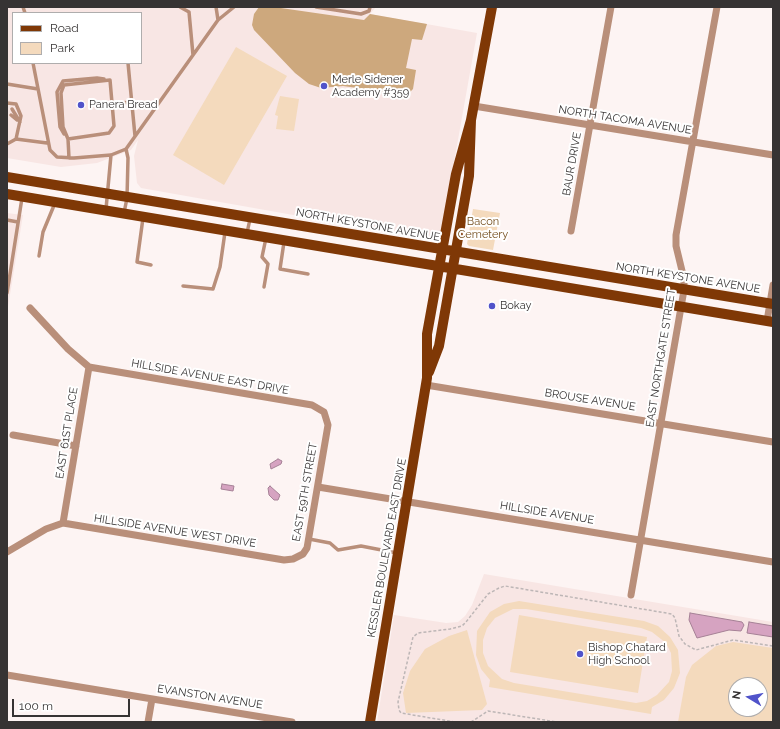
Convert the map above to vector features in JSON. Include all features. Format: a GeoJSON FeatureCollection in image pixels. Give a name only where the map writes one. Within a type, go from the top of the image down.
{"type":"FeatureCollection","features":[{"type":"Feature","properties":{"kind":"main road","name":"KESSLER BOULEVARD EAST DRIVE"},"geometry":{"type":"LineString","coordinates":[[427,381],[426,342],[439,267],[456,174],[474,106],[492,7]]}},
{"type":"Feature","properties":{"kind":"main road","name":"KESSLER BOULEVARD EAST DRIVE"},"geometry":{"type":"LineString","coordinates":[[370,722],[427,381],[439,346],[469,176],[471,120]]}},
{"type":"Feature","properties":{"kind":"main road","name":"NORTH KEYSTONE AVENUE"},"geometry":{"type":"LineString","coordinates":[[7,177],[771,304]]}},
{"type":"Feature","properties":{"kind":"main road"},"geometry":{"type":"LineString","coordinates":[[7,194],[770,321]]}},
{"type":"Feature","properties":{"kind":"street","name":"BAUR DRIVE"},"geometry":{"type":"LineString","coordinates":[[571,231],[610,7]]}},
{"type":"Feature","properties":{"kind":"street","name":"EAST NORTHGATE STREET"},"geometry":{"type":"LineString","coordinates":[[631,595],[684,290],[684,279],[676,239],[717,7]]}},
{"type":"Feature","properties":{"kind":"street","name":"NORTH TACOMA AVENUE"},"geometry":{"type":"LineString","coordinates":[[474,106],[773,155]]}},
{"type":"Feature","properties":{"kind":"street"},"geometry":{"type":"LineString","coordinates":[[770,321],[773,285]]}},
{"type":"Feature","properties":{"kind":"street"},"geometry":{"type":"LineString","coordinates":[[30,308],[68,350],[89,367]]}},
{"type":"Feature","properties":{"kind":"street","name":"HILLSIDE AVENUE EAST DRIVE"},"geometry":{"type":"LineString","coordinates":[[89,367],[312,405],[325,413]]}},
{"type":"Feature","properties":{"kind":"street","name":"EAST 61ST PLACE"},"geometry":{"type":"LineString","coordinates":[[63,523],[89,367]]}},
{"type":"Feature","properties":{"kind":"street","name":"BROUSE AVENUE"},"geometry":{"type":"LineString","coordinates":[[427,381],[773,442]]}},
{"type":"Feature","properties":{"kind":"street","name":"EAST 59TH STREET"},"geometry":{"type":"LineString","coordinates":[[284,560],[293,560],[303,554],[307,548],[328,425],[325,413]]}},
{"type":"Feature","properties":{"kind":"street"},"geometry":{"type":"LineString","coordinates":[[13,435],[76,446]]}},
{"type":"Feature","properties":{"kind":"street","name":"HILLSIDE AVENUE"},"geometry":{"type":"LineString","coordinates":[[318,487],[773,562]]}},
{"type":"Feature","properties":{"kind":"street"},"geometry":{"type":"LineString","coordinates":[[7,552],[46,529],[63,523]]}},
{"type":"Feature","properties":{"kind":"street","name":"HILLSIDE AVENUE WEST DRIVE"},"geometry":{"type":"LineString","coordinates":[[63,523],[284,560]]}},
{"type":"Feature","properties":{"kind":"street","name":"EVANSTON AVENUE"},"geometry":{"type":"LineString","coordinates":[[7,675],[292,722]]}},
{"type":"Feature","properties":{"kind":"street"},"geometry":{"type":"LineString","coordinates":[[148,722],[152,699]]}},
{"type":"Feature","properties":{"kind":"lane"},"geometry":{"type":"LineString","coordinates":[[180,7],[189,12],[193,55]]}},
{"type":"Feature","properties":{"kind":"lane"},"geometry":{"type":"LineString","coordinates":[[216,7],[218,20]]}},
{"type":"Feature","properties":{"kind":"lane"},"geometry":{"type":"LineString","coordinates":[[33,64],[47,143],[50,150],[57,157],[69,158],[111,155],[126,149],[218,20],[234,7]]}},
{"type":"Feature","properties":{"kind":"lane"},"geometry":{"type":"LineString","coordinates":[[316,7],[361,14],[369,11],[370,7]]}},
{"type":"Feature","properties":{"kind":"lane"},"geometry":{"type":"LineString","coordinates":[[128,64],[135,136]]}},
{"type":"Feature","properties":{"kind":"lane"},"geometry":{"type":"LineString","coordinates":[[68,139],[109,133],[114,126],[110,80],[97,79],[64,85],[61,92],[63,127],[68,139],[69,158]]}},
{"type":"Feature","properties":{"kind":"lane"},"geometry":{"type":"LineString","coordinates":[[7,84],[38,89]]}},
{"type":"Feature","properties":{"kind":"lane"},"geometry":{"type":"LineString","coordinates":[[112,104],[131,102]]}},
{"type":"Feature","properties":{"kind":"lane"},"geometry":{"type":"LineString","coordinates":[[7,103],[16,104],[21,116],[16,139]]}},
{"type":"Feature","properties":{"kind":"lane"},"geometry":{"type":"LineString","coordinates":[[12,109],[20,122]]}},
{"type":"Feature","properties":{"kind":"lane"},"geometry":{"type":"LineString","coordinates":[[11,115],[20,122]]}},
{"type":"Feature","properties":{"kind":"lane"},"geometry":{"type":"LineString","coordinates":[[7,144],[16,139],[47,143]]}},
{"type":"Feature","properties":{"kind":"lane"},"geometry":{"type":"LineString","coordinates":[[124,214],[127,198],[128,158],[126,149]]}},
{"type":"Feature","properties":{"kind":"lane"},"geometry":{"type":"LineString","coordinates":[[106,211],[106,194],[111,155]]}},
{"type":"Feature","properties":{"kind":"lane"},"geometry":{"type":"LineString","coordinates":[[7,293],[22,197]]}},
{"type":"Feature","properties":{"kind":"lane"},"geometry":{"type":"LineString","coordinates":[[39,256],[44,232],[55,202]]}},
{"type":"Feature","properties":{"kind":"lane"},"geometry":{"type":"LineString","coordinates":[[143,217],[137,262],[151,265]]}},
{"type":"Feature","properties":{"kind":"lane"},"geometry":{"type":"LineString","coordinates":[[247,235],[250,218]]}},
{"type":"Feature","properties":{"kind":"lane"},"geometry":{"type":"LineString","coordinates":[[7,220],[18,222]]}},
{"type":"Feature","properties":{"kind":"lane"},"geometry":{"type":"LineString","coordinates":[[183,286],[213,289],[220,267],[225,231]]}},
{"type":"Feature","properties":{"kind":"lane"},"geometry":{"type":"LineString","coordinates":[[264,287],[268,264],[262,257],[266,238]]}},
{"type":"Feature","properties":{"kind":"lane"},"geometry":{"type":"LineString","coordinates":[[285,241],[280,269],[308,274]]}},
{"type":"Feature","properties":{"kind":"lane"},"geometry":{"type":"LineString","coordinates":[[308,538],[330,543],[338,550],[361,546],[398,553]]}},
{"type":"Feature","properties":{"kind":"path"},"geometry":{"type":"LineString","coordinates":[[455,722],[401,713],[399,710],[398,702],[413,637],[418,633],[462,626],[488,594],[505,586],[672,614],[675,618],[679,636],[685,644],[696,650],[733,640],[773,646]]}},
{"type":"Feature","properties":{"kind":"path"},"geometry":{"type":"LineString","coordinates":[[471,722],[488,711],[557,722]]}},
{"type":"Feature","properties":{"kind":"shaded area","name":"Merle Sidener Academy #359"},"geometry":{"type":"Polygon","coordinates":[[[7,7],[376,7],[370,14],[477,33],[440,241],[141,188],[137,183],[134,156],[138,140],[131,150],[97,163],[61,167],[7,158],[7,7]]]}},
{"type":"Feature","properties":{"kind":"shaded area"},"geometry":{"type":"Polygon","coordinates":[[[259,7],[274,7],[364,20],[370,14],[427,24],[422,40],[412,39],[406,68],[416,70],[413,89],[407,95],[343,86],[321,88],[309,84],[295,73],[254,30],[252,25],[254,14],[259,7]]]}},
{"type":"Feature","properties":{"kind":"shaded area"},"geometry":{"type":"Polygon","coordinates":[[[7,213],[23,215],[7,313],[7,213]]]}},
{"type":"Feature","properties":{"kind":"shaded area"},"geometry":{"type":"Polygon","coordinates":[[[278,459],[282,461],[281,464],[271,469],[270,464],[278,459]]]}},
{"type":"Feature","properties":{"kind":"shaded area"},"geometry":{"type":"Polygon","coordinates":[[[222,484],[234,486],[233,491],[221,489],[222,484]]]}},
{"type":"Feature","properties":{"kind":"shaded area"},"geometry":{"type":"Polygon","coordinates":[[[270,486],[280,495],[278,500],[274,500],[269,495],[268,488],[270,486]]]}},
{"type":"Feature","properties":{"kind":"shaded area","name":"Bishop Chatard High School"},"geometry":{"type":"Polygon","coordinates":[[[484,574],[773,622],[773,722],[377,722],[394,615],[446,623],[458,622],[465,616],[472,605],[484,574]]]}},
{"type":"Feature","properties":{"kind":"shaded area"},"geometry":{"type":"Polygon","coordinates":[[[690,613],[742,622],[744,625],[741,631],[729,630],[697,638],[689,620],[690,613]]]}},
{"type":"Feature","properties":{"kind":"shaded area"},"geometry":{"type":"Polygon","coordinates":[[[749,622],[773,626],[773,637],[747,633],[749,622]]]}},
{"type":"Feature","properties":{"kind":"green space"},"geometry":{"type":"Polygon","coordinates":[[[236,47],[287,76],[224,185],[173,155],[236,47]]]}},
{"type":"Feature","properties":{"kind":"green space"},"geometry":{"type":"Polygon","coordinates":[[[280,96],[299,99],[294,131],[276,129],[278,116],[275,115],[280,96]]]}},
{"type":"Feature","properties":{"kind":"green space","name":"Bacon Cemetery"},"geometry":{"type":"Polygon","coordinates":[[[473,209],[500,213],[493,250],[469,246],[467,244],[473,209]]]}},
{"type":"Feature","properties":{"kind":"green space"},"geometry":{"type":"Polygon","coordinates":[[[519,601],[644,621],[658,626],[670,637],[678,650],[680,673],[674,688],[664,700],[652,707],[651,714],[489,687],[490,680],[481,669],[476,655],[477,631],[490,612],[504,604],[519,601]],[[513,609],[495,618],[487,628],[483,640],[483,653],[488,666],[502,679],[514,683],[636,703],[647,701],[657,695],[669,682],[672,671],[671,653],[666,643],[652,632],[641,628],[526,609],[513,609]]]}},
{"type":"Feature","properties":{"kind":"green space"},"geometry":{"type":"Polygon","coordinates":[[[519,615],[647,637],[638,693],[510,672],[519,615]]]}},
{"type":"Feature","properties":{"kind":"green space"},"geometry":{"type":"Polygon","coordinates":[[[467,630],[487,704],[482,710],[406,713],[403,693],[410,671],[425,649],[449,636],[467,630]]]}},
{"type":"Feature","properties":{"kind":"green space"},"geometry":{"type":"Polygon","coordinates":[[[733,642],[773,648],[773,722],[678,722],[686,677],[692,665],[716,646],[733,642]]]}},
{"type":"Feature","properties":{"kind":"place","name":"Merle Sidener Academy #359"},"geometry":{"type":"Point","coordinates":[324,86]}},
{"type":"Feature","properties":{"kind":"place","name":"Panera Bread"},"geometry":{"type":"Point","coordinates":[81,105]}},
{"type":"Feature","properties":{"kind":"place","name":"Bokay"},"geometry":{"type":"Point","coordinates":[492,306]}},
{"type":"Feature","properties":{"kind":"place","name":"Bishop Chatard High School"},"geometry":{"type":"Point","coordinates":[580,654]}}]}
